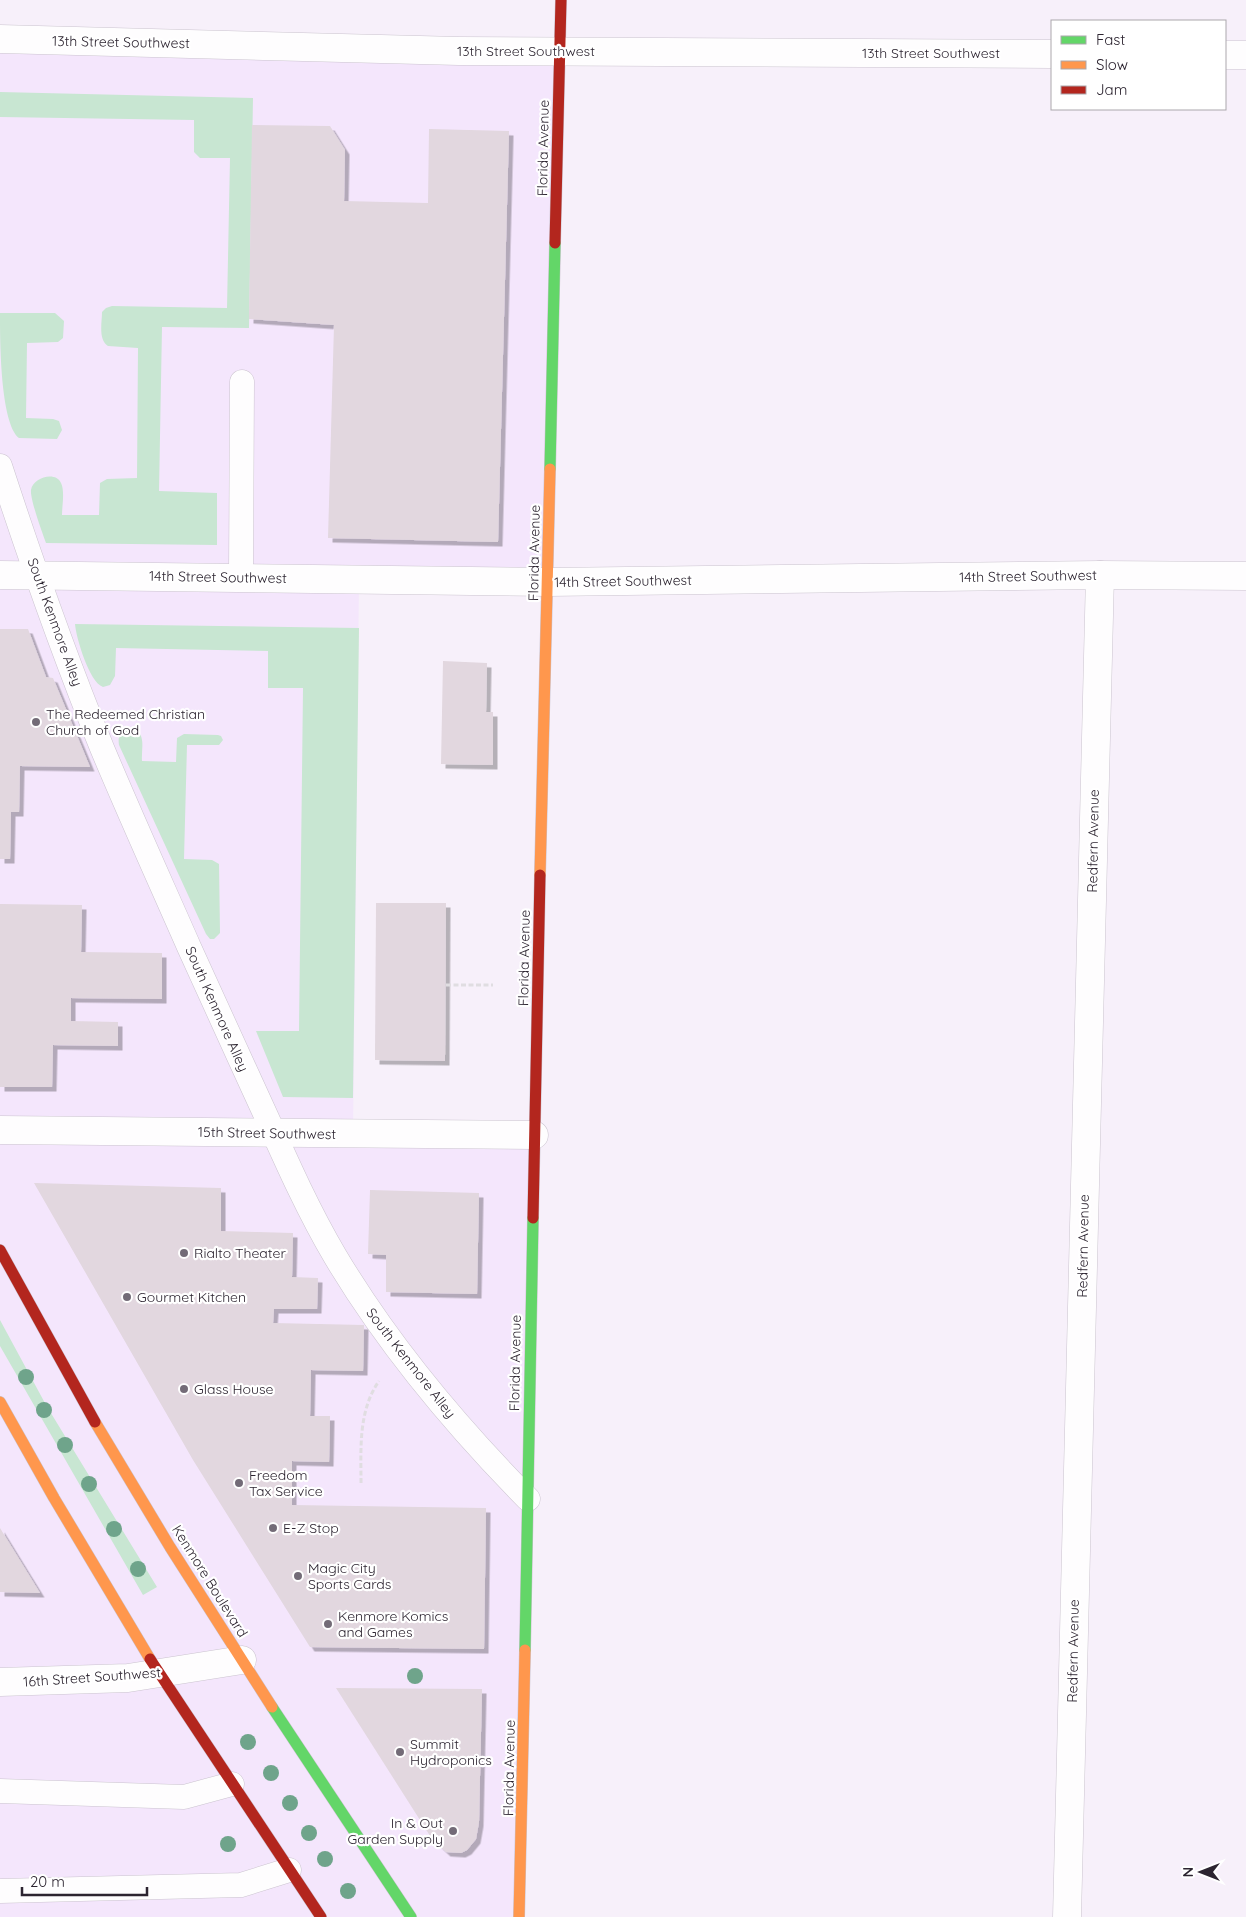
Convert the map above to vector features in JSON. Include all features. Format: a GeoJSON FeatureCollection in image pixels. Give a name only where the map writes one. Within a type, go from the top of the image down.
{"type":"FeatureCollection","features":[{"type":"Feature","properties":{"kind":"street","name":"Florida Avenue"},"geometry":{"type":"LineString","coordinates":[[519,1917],[534,1136],[561,0]]}},
{"type":"Feature","properties":{"kind":"street","name":"13th Street Southwest"},"geometry":{"type":"LineString","coordinates":[[0,39],[459,51],[1051,54]]}},
{"type":"Feature","properties":{"kind":"street"},"geometry":{"type":"LineString","coordinates":[[1226,55],[1246,55]]}},
{"type":"Feature","properties":{"kind":"street","name":"14th Street Southwest"},"geometry":{"type":"LineString","coordinates":[[0,575],[548,582],[1100,575],[1246,576]]}},
{"type":"Feature","properties":{"kind":"street","name":"Redfern Avenue"},"geometry":{"type":"LineString","coordinates":[[1067,1917],[1100,575]]}},
{"type":"Feature","properties":{"kind":"street","name":"15th Street Southwest"},"geometry":{"type":"LineString","coordinates":[[0,1130],[534,1136]]}},
{"type":"Feature","properties":{"kind":"street","name":"Kenmore Boulevard"},"geometry":{"type":"LineString","coordinates":[[0,1250],[82,1399],[137,1493],[242,1660],[411,1917]]}},
{"type":"Feature","properties":{"kind":"street"},"geometry":{"type":"LineString","coordinates":[[0,1402],[159,1674],[321,1917]]}},
{"type":"Feature","properties":{"kind":"street","name":"16th Street Southwest"},"geometry":{"type":"LineString","coordinates":[[0,1682],[128,1678],[242,1660]]}},
{"type":"Feature","properties":{"kind":"lane"},"geometry":{"type":"LineString","coordinates":[[241,577],[242,382]]}},
{"type":"Feature","properties":{"kind":"lane","name":"South Kenmore Alley"},"geometry":{"type":"LineString","coordinates":[[0,466],[37,575],[102,747],[216,1008],[302,1194],[333,1253],[365,1304],[403,1356],[488,1458],[528,1499]]}},
{"type":"Feature","properties":{"kind":"lane"},"geometry":{"type":"LineString","coordinates":[[0,1791],[184,1797],[232,1784]]}},
{"type":"Feature","properties":{"kind":"lane"},"geometry":{"type":"LineString","coordinates":[[0,1891],[241,1885],[289,1870]]}},
{"type":"Feature","properties":{"kind":"path"},"geometry":{"type":"LineString","coordinates":[[446,985],[493,985]]}},
{"type":"Feature","properties":{"kind":"path"},"geometry":{"type":"LineString","coordinates":[[361,1483],[361,1430],[367,1405],[375,1387],[384,1374],[403,1356]]}},
{"type":"Feature","properties":{"kind":"shaded area"},"geometry":{"type":"Polygon","coordinates":[[[0,39],[560,51],[548,582],[359,579],[353,1134],[534,1135],[519,1917],[0,1917],[0,39]]]}},
{"type":"Feature","properties":{"kind":"green space"},"geometry":{"type":"Polygon","coordinates":[[[0,92],[253,98],[249,328],[162,327],[159,491],[217,493],[217,545],[46,543],[34,508],[31,490],[33,485],[40,479],[54,477],[58,479],[62,486],[62,515],[99,515],[100,483],[107,479],[137,478],[138,348],[108,346],[105,343],[101,330],[102,312],[112,306],[227,308],[230,158],[200,158],[194,152],[194,120],[0,117],[0,92]]]}},
{"type":"Feature","properties":{"kind":"green space"},"geometry":{"type":"Polygon","coordinates":[[[0,313],[55,313],[64,321],[63,338],[58,342],[27,343],[26,418],[59,421],[62,430],[57,439],[19,438],[13,429],[8,416],[2,380],[0,313]]]}},
{"type":"Feature","properties":{"kind":"green space"},"geometry":{"type":"Polygon","coordinates":[[[75,624],[359,628],[353,1098],[283,1097],[256,1031],[299,1031],[303,688],[268,688],[268,651],[116,648],[115,676],[110,685],[103,687],[93,677],[88,668],[75,624]]]}},
{"type":"Feature","properties":{"kind":"green space"},"geometry":{"type":"Polygon","coordinates":[[[132,728],[137,730],[141,737],[142,761],[176,762],[177,738],[184,734],[218,735],[223,740],[219,745],[187,745],[184,859],[212,860],[219,864],[220,933],[214,939],[210,939],[206,934],[119,745],[119,736],[122,731],[132,728]]]}},
{"type":"Feature","properties":{"kind":"green space"},"geometry":{"type":"Polygon","coordinates":[[[0,1320],[46,1405],[157,1587],[143,1595],[0,1346],[0,1320]]]}},
{"type":"Feature","properties":{"kind":"building"},"geometry":{"type":"Polygon","coordinates":[[[252,125],[330,126],[345,150],[344,201],[428,203],[429,129],[509,131],[498,542],[328,538],[334,325],[249,319],[252,125]]]}},
{"type":"Feature","properties":{"kind":"building","name":"The Redeemed Christian Church of God"},"geometry":{"type":"Polygon","coordinates":[[[0,629],[28,629],[46,677],[53,678],[90,767],[20,766],[19,812],[11,812],[10,859],[0,859],[0,629]]]}},
{"type":"Feature","properties":{"kind":"building"},"geometry":{"type":"Polygon","coordinates":[[[443,661],[487,663],[486,712],[493,712],[493,765],[441,764],[443,661]]]}},
{"type":"Feature","properties":{"kind":"building"},"geometry":{"type":"Polygon","coordinates":[[[376,903],[446,903],[445,1061],[375,1060],[376,903]]]}},
{"type":"Feature","properties":{"kind":"building"},"geometry":{"type":"Polygon","coordinates":[[[0,904],[82,905],[81,952],[162,953],[162,999],[71,998],[71,1021],[118,1022],[118,1046],[53,1045],[52,1087],[0,1087],[0,904]]]}},
{"type":"Feature","properties":{"kind":"building"},"geometry":{"type":"Polygon","coordinates":[[[34,1183],[221,1188],[221,1231],[293,1233],[292,1277],[318,1278],[317,1309],[274,1309],[273,1323],[364,1325],[363,1371],[311,1370],[310,1416],[330,1416],[329,1462],[292,1461],[292,1505],[486,1508],[484,1649],[310,1647],[193,1460],[34,1183]]]}},
{"type":"Feature","properties":{"kind":"building"},"geometry":{"type":"Polygon","coordinates":[[[370,1190],[479,1193],[477,1294],[386,1292],[386,1255],[368,1254],[370,1190]]]}},
{"type":"Feature","properties":{"kind":"building"},"geometry":{"type":"Polygon","coordinates":[[[0,1528],[40,1593],[0,1592],[0,1528]]]}},
{"type":"Feature","properties":{"kind":"building"},"geometry":{"type":"Polygon","coordinates":[[[336,1688],[482,1689],[479,1822],[476,1839],[467,1850],[461,1853],[446,1852],[432,1839],[336,1688]]]}},
{"type":"Feature","properties":{"kind":"traffic: fast"},"geometry":{"type":"LineString","coordinates":[[550,469],[555,243]]}},
{"type":"Feature","properties":{"kind":"traffic: fast"},"geometry":{"type":"LineString","coordinates":[[525,1650],[533,1218]]}},
{"type":"Feature","properties":{"kind":"traffic: fast"},"geometry":{"type":"LineString","coordinates":[[272,1707],[411,1917]]}},
{"type":"Feature","properties":{"kind":"traffic: slow"},"geometry":{"type":"LineString","coordinates":[[540,875],[550,469]]}},
{"type":"Feature","properties":{"kind":"traffic: slow"},"geometry":{"type":"LineString","coordinates":[[0,1402],[54,1498],[150,1659]]}},
{"type":"Feature","properties":{"kind":"traffic: slow"},"geometry":{"type":"LineString","coordinates":[[95,1422],[170,1547],[272,1707]]}},
{"type":"Feature","properties":{"kind":"traffic: slow"},"geometry":{"type":"LineString","coordinates":[[519,1917],[525,1650]]}},
{"type":"Feature","properties":{"kind":"traffic: jam"},"geometry":{"type":"LineString","coordinates":[[555,243],[561,0]]}},
{"type":"Feature","properties":{"kind":"traffic: jam"},"geometry":{"type":"LineString","coordinates":[[533,1218],[540,875]]}},
{"type":"Feature","properties":{"kind":"traffic: jam"},"geometry":{"type":"LineString","coordinates":[[0,1250],[95,1422]]}},
{"type":"Feature","properties":{"kind":"traffic: jam"},"geometry":{"type":"LineString","coordinates":[[150,1659],[321,1917]]}},
{"type":"Feature","properties":{"kind":"place","name":"The Redeemed Christian Church of God"},"geometry":{"type":"Point","coordinates":[36,722]}},
{"type":"Feature","properties":{"kind":"place","name":"Rialto Theater"},"geometry":{"type":"Point","coordinates":[184,1253]}},
{"type":"Feature","properties":{"kind":"place","name":"Gourmet Kitchen"},"geometry":{"type":"Point","coordinates":[127,1297]}},
{"type":"Feature","properties":{"kind":"place","name":"Glass House"},"geometry":{"type":"Point","coordinates":[184,1389]}},
{"type":"Feature","properties":{"kind":"place","name":"Freedom Tax Service"},"geometry":{"type":"Point","coordinates":[239,1483]}},
{"type":"Feature","properties":{"kind":"place","name":"E-Z Stop"},"geometry":{"type":"Point","coordinates":[273,1528]}},
{"type":"Feature","properties":{"kind":"place","name":"Magic City Sports Cards"},"geometry":{"type":"Point","coordinates":[298,1576]}},
{"type":"Feature","properties":{"kind":"place","name":"Kenmore Komics and Games"},"geometry":{"type":"Point","coordinates":[328,1624]}},
{"type":"Feature","properties":{"kind":"place","name":"Summit Hydroponics"},"geometry":{"type":"Point","coordinates":[400,1752]}},
{"type":"Feature","properties":{"kind":"place","name":"In & Out Garden Supply"},"geometry":{"type":"Point","coordinates":[453,1831]}}]}
